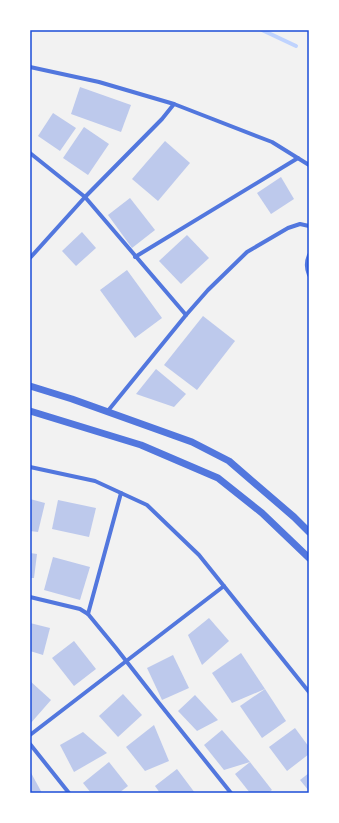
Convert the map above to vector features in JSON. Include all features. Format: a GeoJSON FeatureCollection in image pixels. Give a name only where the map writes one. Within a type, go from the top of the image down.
{"type":"FeatureCollection","features":[{"type":"Feature","properties":{"kind":"street"},"geometry":{"type":"LineString","coordinates":[[30,67],[99,82],[174,104],[272,142],[309,165]]}},
{"type":"Feature","properties":{"kind":"street"},"geometry":{"type":"LineString","coordinates":[[30,258],[85,197],[162,119],[174,104]]}},
{"type":"Feature","properties":{"kind":"street"},"geometry":{"type":"LineString","coordinates":[[30,153],[85,197],[186,315]]}},
{"type":"Feature","properties":{"kind":"street"},"geometry":{"type":"LineString","coordinates":[[135,256],[298,158]]}},
{"type":"Feature","properties":{"kind":"street"},"geometry":{"type":"LineString","coordinates":[[107,412],[186,315],[208,290],[246,252],[288,228],[300,224],[309,226]]}},
{"type":"Feature","properties":{"kind":"street"},"geometry":{"type":"LineString","coordinates":[[309,255],[306,262],[309,275]]}},
{"type":"Feature","properties":{"kind":"street"},"geometry":{"type":"LineString","coordinates":[[30,386],[192,442],[229,461],[294,517],[309,532]]}},
{"type":"Feature","properties":{"kind":"street"},"geometry":{"type":"LineString","coordinates":[[30,411],[141,445],[218,478],[262,513],[309,558]]}},
{"type":"Feature","properties":{"kind":"street"},"geometry":{"type":"LineString","coordinates":[[30,467],[95,481],[147,505],[199,555],[309,692]]}},
{"type":"Feature","properties":{"kind":"street"},"geometry":{"type":"LineString","coordinates":[[88,614],[121,493]]}},
{"type":"Feature","properties":{"kind":"street"},"geometry":{"type":"LineString","coordinates":[[30,736],[224,586]]}},
{"type":"Feature","properties":{"kind":"street"},"geometry":{"type":"LineString","coordinates":[[30,597],[80,609],[88,614],[231,793]]}},
{"type":"Feature","properties":{"kind":"street"},"geometry":{"type":"LineString","coordinates":[[30,744],[69,793]]}},
{"type":"Feature","properties":{"kind":"building"},"geometry":{"type":"Polygon","coordinates":[[[80,87],[131,105],[121,132],[71,114],[80,87]]]}},
{"type":"Feature","properties":{"kind":"building"},"geometry":{"type":"Polygon","coordinates":[[[53,113],[76,128],[60,151],[38,136],[53,113]]]}},
{"type":"Feature","properties":{"kind":"building"},"geometry":{"type":"Polygon","coordinates":[[[84,127],[109,144],[88,175],[63,158],[84,127]]]}},
{"type":"Feature","properties":{"kind":"building"},"geometry":{"type":"Polygon","coordinates":[[[165,141],[190,163],[158,201],[132,179],[165,141]]]}},
{"type":"Feature","properties":{"kind":"building"},"geometry":{"type":"Polygon","coordinates":[[[281,177],[294,199],[271,214],[257,193],[281,177]]]}},
{"type":"Feature","properties":{"kind":"building"},"geometry":{"type":"Polygon","coordinates":[[[130,198],[155,230],[132,248],[108,215],[130,198]]]}},
{"type":"Feature","properties":{"kind":"building"},"geometry":{"type":"Polygon","coordinates":[[[82,232],[96,248],[76,266],[62,251],[82,232]]]}},
{"type":"Feature","properties":{"kind":"building"},"geometry":{"type":"Polygon","coordinates":[[[187,235],[209,258],[181,284],[159,261],[187,235]]]}},
{"type":"Feature","properties":{"kind":"building"},"geometry":{"type":"Polygon","coordinates":[[[127,270],[162,318],[135,338],[100,290],[127,270]]]}},
{"type":"Feature","properties":{"kind":"building"},"geometry":{"type":"Polygon","coordinates":[[[203,316],[235,341],[197,390],[164,365],[203,316]]]}},
{"type":"Feature","properties":{"kind":"building"},"geometry":{"type":"Polygon","coordinates":[[[156,369],[186,394],[174,407],[136,394],[156,369]]]}},
{"type":"Feature","properties":{"kind":"building"},"geometry":{"type":"Polygon","coordinates":[[[30,499],[45,503],[38,532],[30,531],[30,499]]]}},
{"type":"Feature","properties":{"kind":"building"},"geometry":{"type":"Polygon","coordinates":[[[58,500],[96,508],[89,537],[52,529],[58,500]]]}},
{"type":"Feature","properties":{"kind":"building"},"geometry":{"type":"Polygon","coordinates":[[[30,553],[37,554],[34,578],[30,578],[30,553]]]}},
{"type":"Feature","properties":{"kind":"building"},"geometry":{"type":"Polygon","coordinates":[[[53,557],[90,567],[80,600],[44,590],[53,557]]]}},
{"type":"Feature","properties":{"kind":"building"},"geometry":{"type":"Polygon","coordinates":[[[209,618],[229,641],[202,665],[188,635],[209,618]]]}},
{"type":"Feature","properties":{"kind":"building"},"geometry":{"type":"Polygon","coordinates":[[[30,623],[50,628],[43,655],[30,651],[30,623]]]}},
{"type":"Feature","properties":{"kind":"building"},"geometry":{"type":"Polygon","coordinates":[[[74,641],[96,669],[74,686],[52,658],[74,641]]]}},
{"type":"Feature","properties":{"kind":"building"},"geometry":{"type":"Polygon","coordinates":[[[241,653],[265,689],[232,703],[212,673],[241,653]]]}},
{"type":"Feature","properties":{"kind":"building"},"geometry":{"type":"Polygon","coordinates":[[[173,655],[189,688],[162,700],[147,668],[173,655]]]}},
{"type":"Feature","properties":{"kind":"building"},"geometry":{"type":"Polygon","coordinates":[[[30,681],[51,700],[30,724],[30,681]]]}},
{"type":"Feature","properties":{"kind":"building"},"geometry":{"type":"Polygon","coordinates":[[[265,689],[286,721],[262,738],[240,706],[265,689]]]}},
{"type":"Feature","properties":{"kind":"building"},"geometry":{"type":"Polygon","coordinates":[[[123,694],[142,715],[118,737],[99,716],[123,694]]]}},
{"type":"Feature","properties":{"kind":"building"},"geometry":{"type":"Polygon","coordinates":[[[195,695],[218,720],[197,731],[178,711],[195,695]]]}},
{"type":"Feature","properties":{"kind":"building"},"geometry":{"type":"Polygon","coordinates":[[[154,725],[169,761],[145,771],[126,747],[154,725]]]}},
{"type":"Feature","properties":{"kind":"building"},"geometry":{"type":"Polygon","coordinates":[[[295,728],[309,747],[309,754],[287,771],[269,747],[295,728]]]}},
{"type":"Feature","properties":{"kind":"building"},"geometry":{"type":"Polygon","coordinates":[[[222,730],[250,762],[224,770],[204,745],[222,730]]]}},
{"type":"Feature","properties":{"kind":"building"},"geometry":{"type":"Polygon","coordinates":[[[83,732],[107,753],[74,772],[60,745],[83,732]]]}},
{"type":"Feature","properties":{"kind":"building"},"geometry":{"type":"Polygon","coordinates":[[[109,762],[128,786],[119,793],[91,793],[83,783],[109,762]]]}},
{"type":"Feature","properties":{"kind":"building"},"geometry":{"type":"Polygon","coordinates":[[[250,762],[272,790],[268,793],[250,793],[235,774],[250,762]]]}},
{"type":"Feature","properties":{"kind":"building"},"geometry":{"type":"Polygon","coordinates":[[[177,769],[195,793],[160,793],[155,786],[177,769]]]}},
{"type":"Feature","properties":{"kind":"building"},"geometry":{"type":"Polygon","coordinates":[[[30,771],[42,793],[30,793],[30,771]]]}},
{"type":"Feature","properties":{"kind":"building"},"geometry":{"type":"Polygon","coordinates":[[[309,773],[309,791],[300,780],[309,773]]]}},
{"type":"Feature","properties":{"kind":"waterway"},"geometry":{"type":"LineString","coordinates":[[262,30],[296,46]]}}]}
